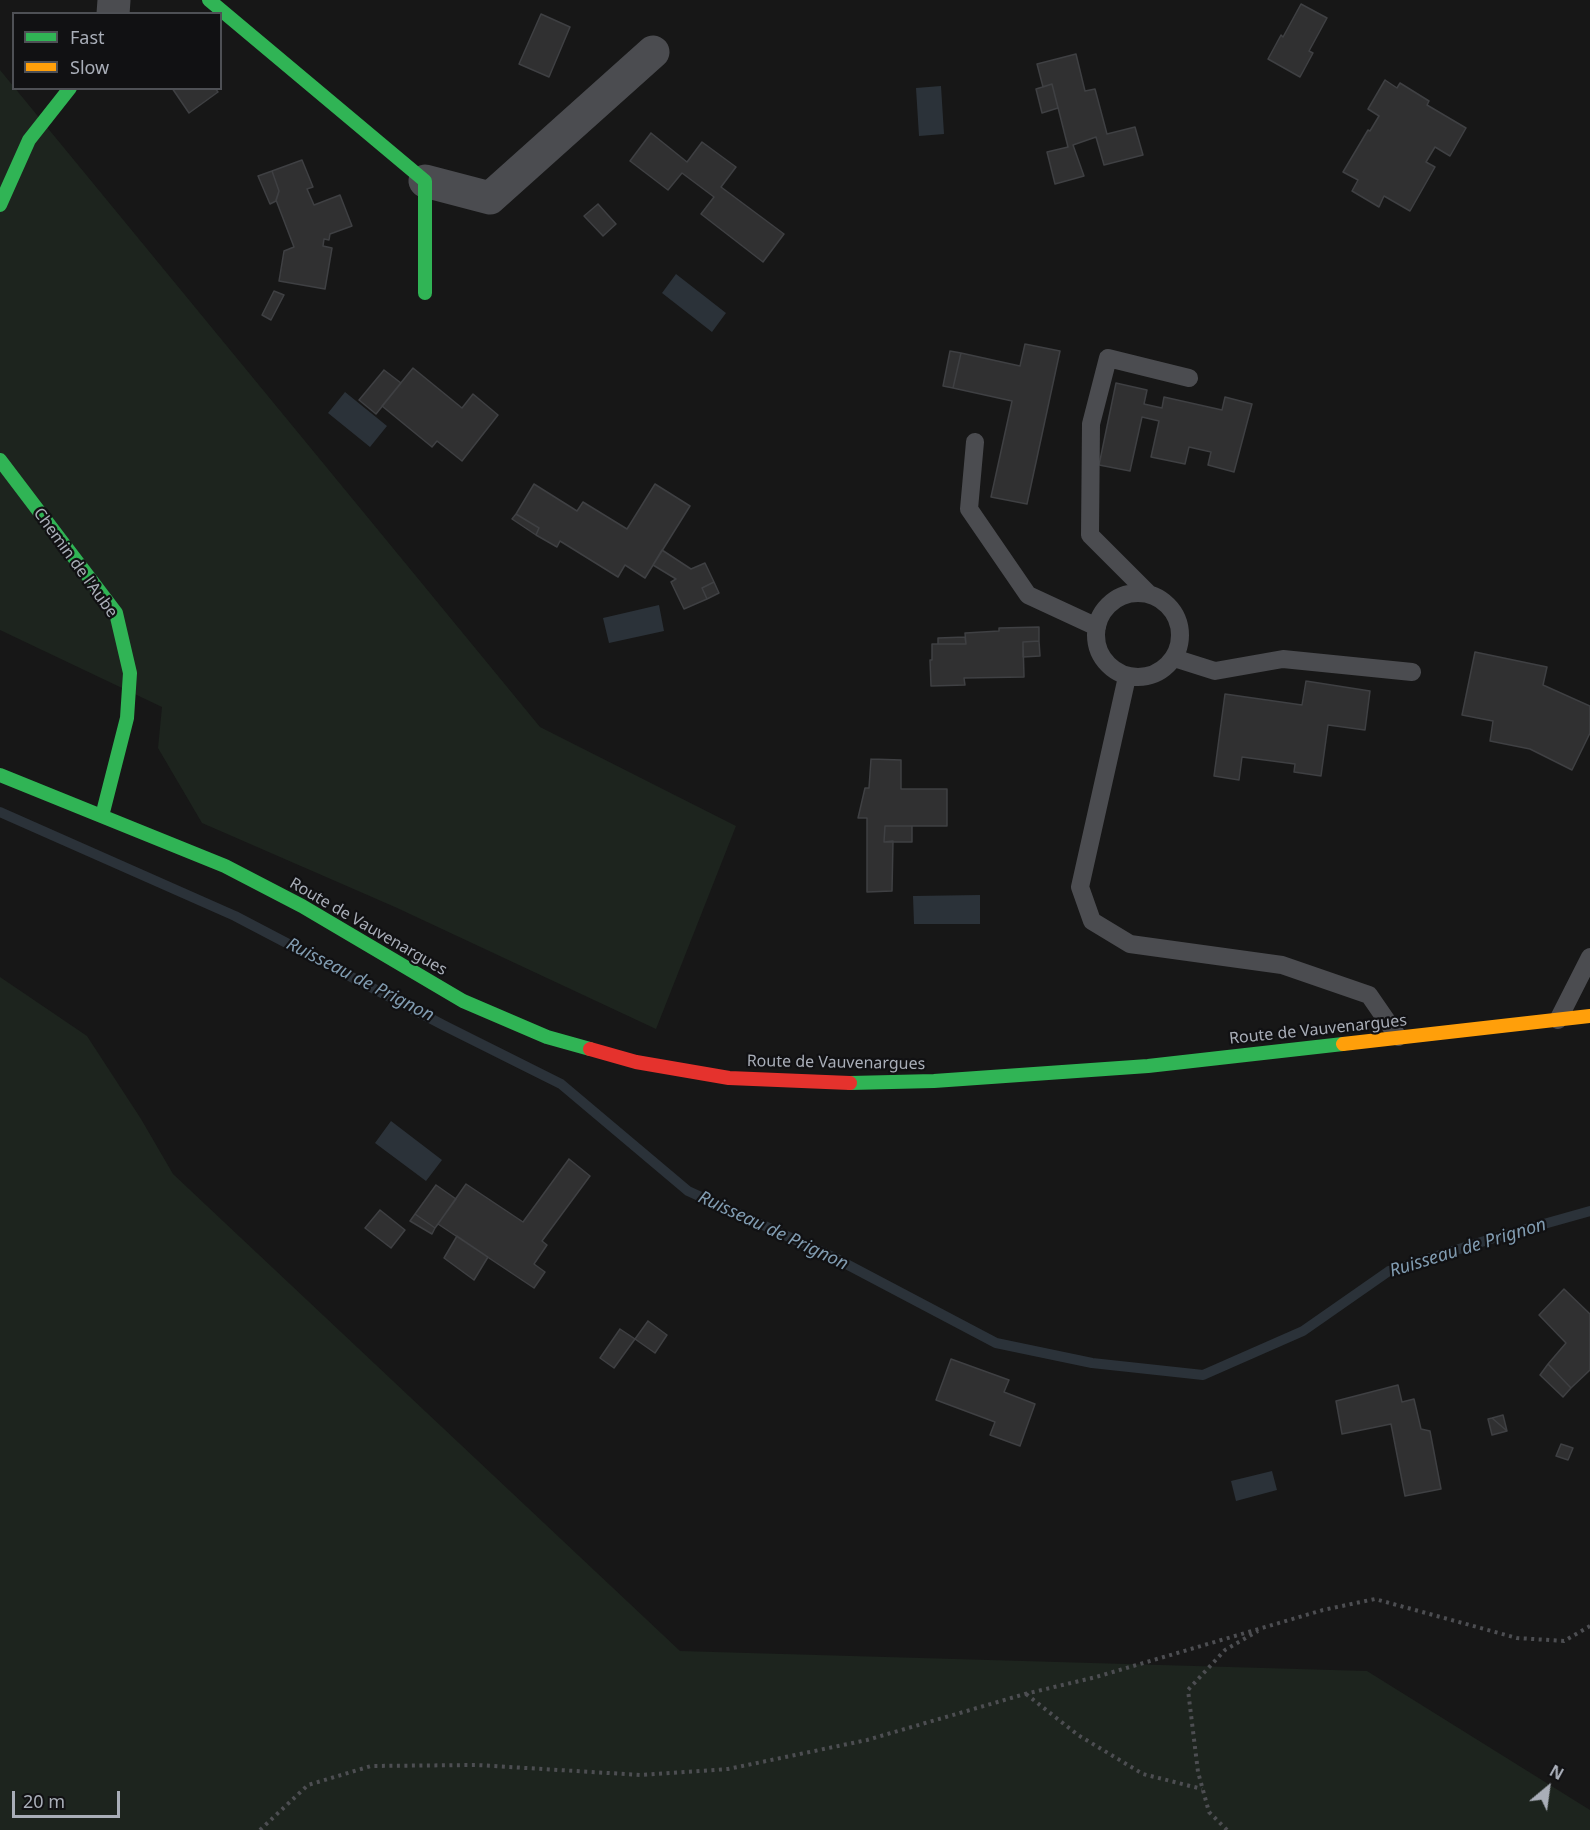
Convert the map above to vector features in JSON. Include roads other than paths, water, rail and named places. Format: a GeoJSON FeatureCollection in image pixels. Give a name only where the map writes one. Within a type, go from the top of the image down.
{"type":"FeatureCollection","features":[{"type":"Feature","properties":{"kind":"main road"},"geometry":{"type":"LineString","coordinates":[[209,0],[425,181],[425,293]]}},
{"type":"Feature","properties":{"kind":"main road"},"geometry":{"type":"LineString","coordinates":[[0,205],[29,140],[68,90]]}},
{"type":"Feature","properties":{"kind":"main road","name":"Chemin de l'Aube"},"geometry":{"type":"LineString","coordinates":[[0,460],[116,613],[130,673],[127,718],[102,816]]}},
{"type":"Feature","properties":{"kind":"main road","name":"Route de Vauvenargues"},"geometry":{"type":"LineString","coordinates":[[0,775],[225,866],[302,906],[463,1001],[547,1037],[636,1062],[729,1077],[829,1083],[934,1081],[1148,1066],[1590,1016]]}},
{"type":"Feature","properties":{"kind":"street"},"geometry":{"type":"LineString","coordinates":[[425,181],[490,198],[653,52]]}},
{"type":"Feature","properties":{"kind":"lane"},"geometry":{"type":"LineString","coordinates":[[1148,593],[1121,594],[1101,612],[1094,638],[1105,662],[1127,677],[1154,675],[1174,658],[1181,632],[1171,607],[1148,593],[1089,535],[1091,423],[1108,358],[1189,378]]}},
{"type":"Feature","properties":{"kind":"lane"},"geometry":{"type":"LineString","coordinates":[[975,442],[969,509],[1028,595],[1097,627]]}},
{"type":"Feature","properties":{"kind":"lane"},"geometry":{"type":"LineString","coordinates":[[1174,658],[1215,671],[1283,659],[1412,672]]}},
{"type":"Feature","properties":{"kind":"lane"},"geometry":{"type":"LineString","coordinates":[[1127,677],[1080,887],[1092,921],[1130,944],[1282,965],[1369,995],[1398,1037]]}},
{"type":"Feature","properties":{"kind":"lane"},"geometry":{"type":"LineString","coordinates":[[1558,1020],[1590,957]]}},
{"type":"Feature","properties":{"kind":"waterway","name":"Ruisseau de Prignon"},"geometry":{"type":"LineString","coordinates":[[0,812],[235,916],[561,1084],[688,1191],[833,1257],[996,1343],[1092,1363],[1203,1375],[1303,1331],[1389,1271],[1590,1211]]}}]}
